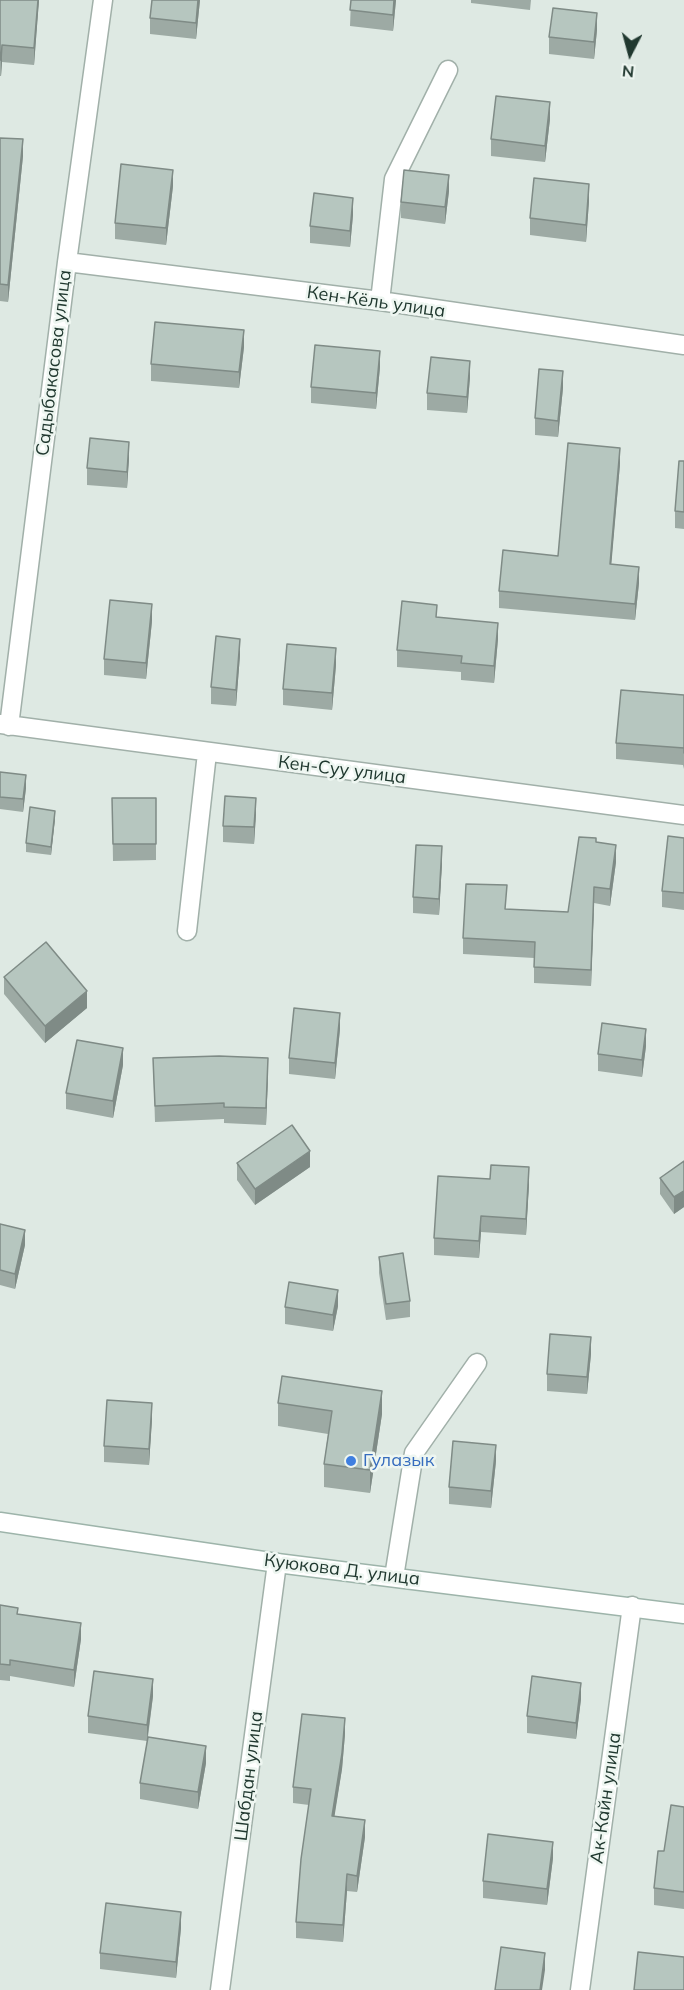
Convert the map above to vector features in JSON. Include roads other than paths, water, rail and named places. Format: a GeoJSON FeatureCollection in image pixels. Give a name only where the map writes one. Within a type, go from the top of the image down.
{"type":"FeatureCollection","features":[{"type":"Feature","properties":{"kind":"street","name":"Садыбакасова улица"},"geometry":{"type":"LineString","coordinates":[[4,725],[103,0]]}},
{"type":"Feature","properties":{"kind":"street"},"geometry":{"type":"LineString","coordinates":[[380,301],[394,179],[448,70]]}},
{"type":"Feature","properties":{"kind":"street","name":"Кен-Кёль улица"},"geometry":{"type":"LineString","coordinates":[[67,262],[380,301],[684,345]]}},
{"type":"Feature","properties":{"kind":"street","name":"Кен-Суу улица"},"geometry":{"type":"LineString","coordinates":[[4,725],[684,815]]}},
{"type":"Feature","properties":{"kind":"street"},"geometry":{"type":"LineString","coordinates":[[187,931],[207,753]]}},
{"type":"Feature","properties":{"kind":"street"},"geometry":{"type":"LineString","coordinates":[[394,1577],[414,1453],[477,1363]]}},
{"type":"Feature","properties":{"kind":"street","name":"Куюкова Д. улица"},"geometry":{"type":"LineString","coordinates":[[0,1522],[277,1563],[684,1614]]}},
{"type":"Feature","properties":{"kind":"street","name":"Шабдан улица"},"geometry":{"type":"LineString","coordinates":[[220,1990],[277,1563]]}},
{"type":"Feature","properties":{"kind":"street","name":"Ак-Кайн улица"},"geometry":{"type":"LineString","coordinates":[[580,1990],[632,1606]]}},
{"type":"Feature","properties":{"kind":"place","name":"Гулазык"},"geometry":{"type":"Point","coordinates":[351,1461]}}]}
